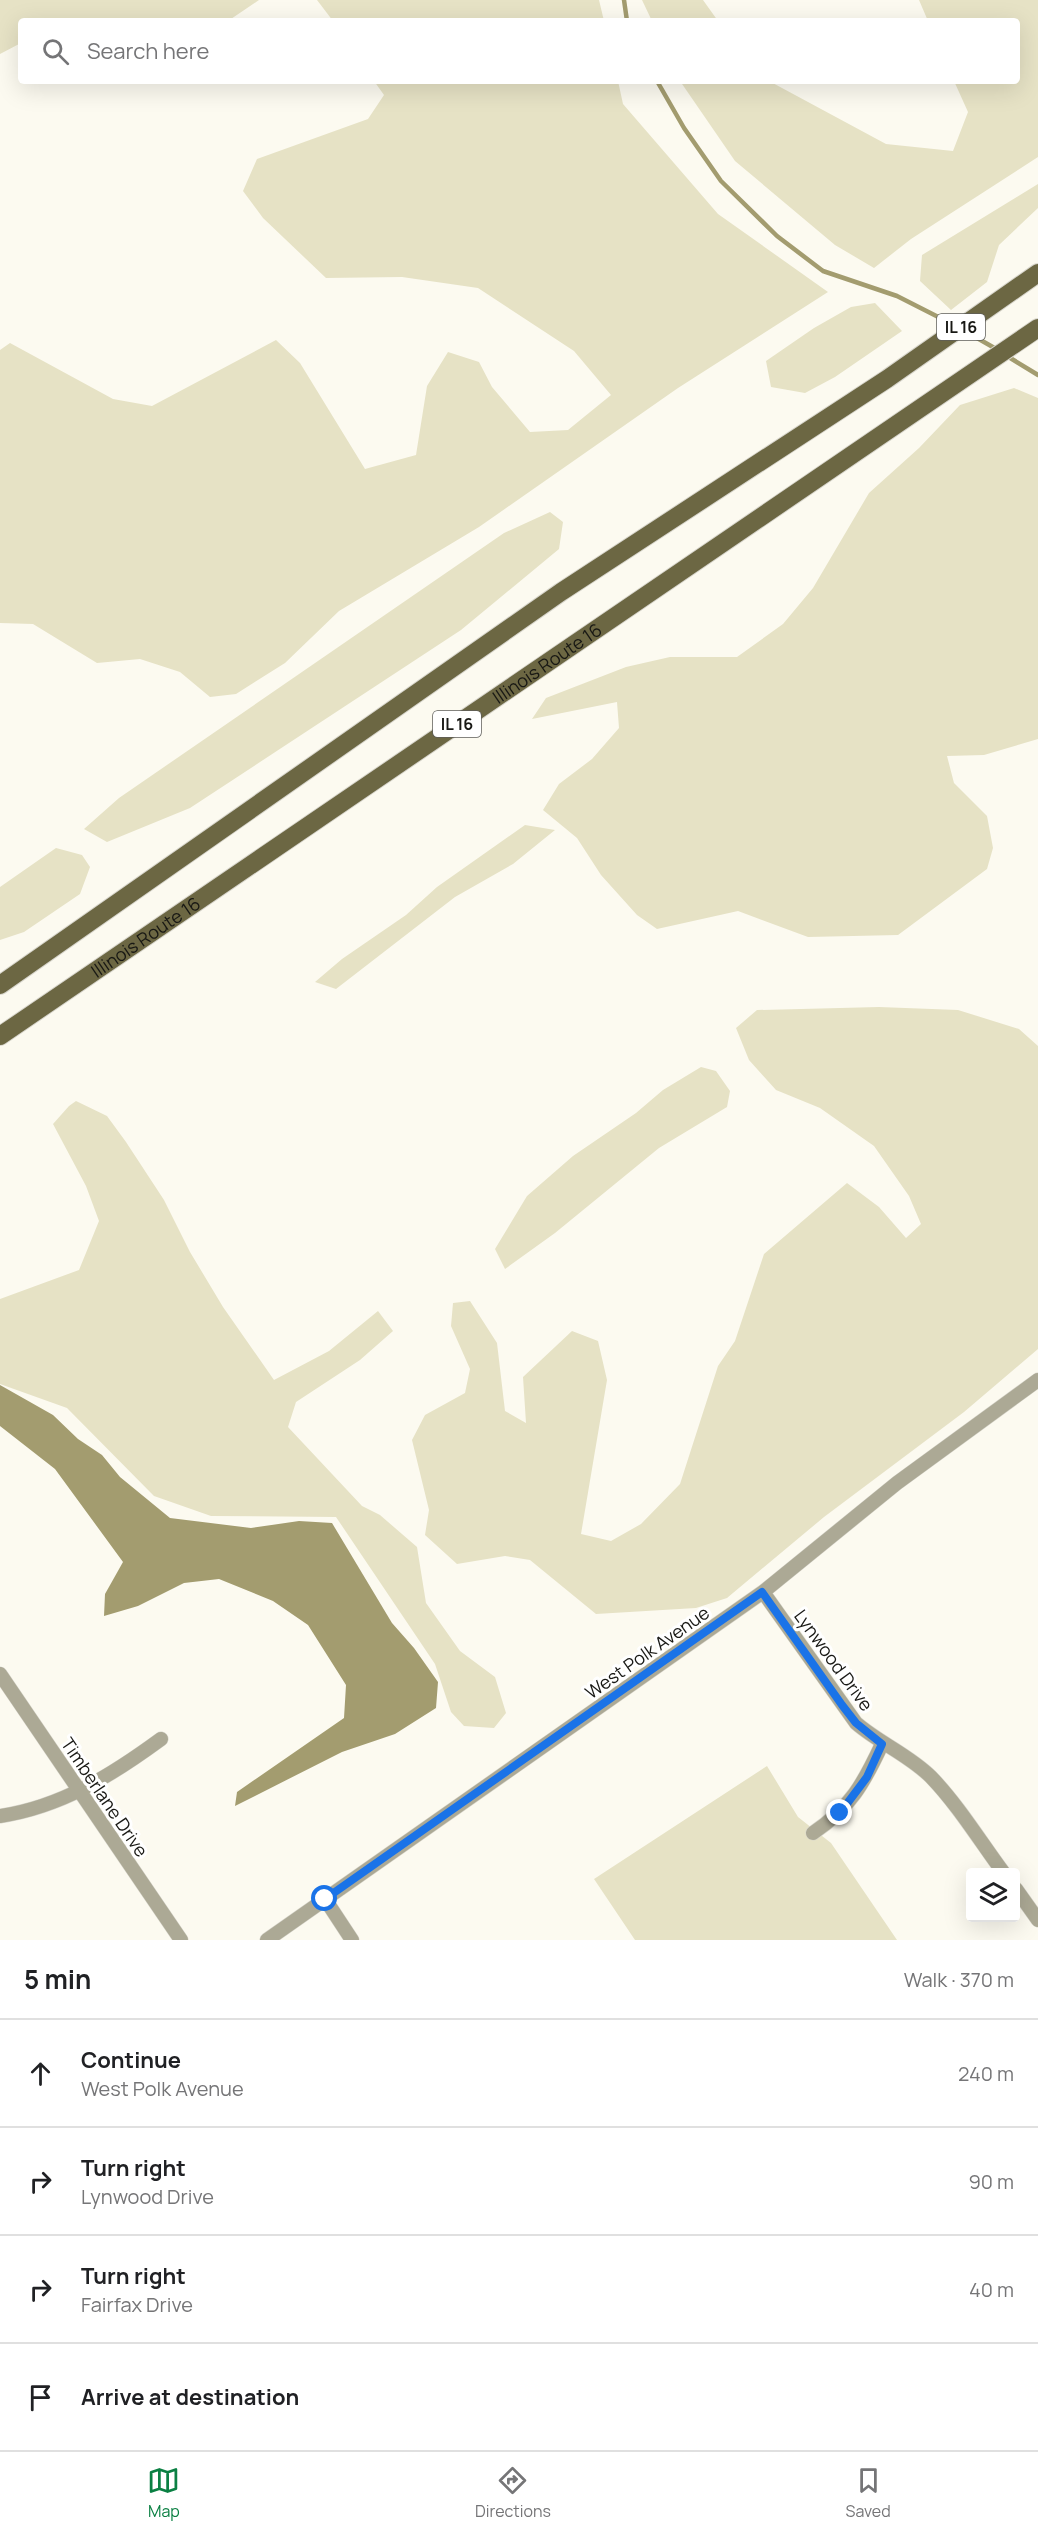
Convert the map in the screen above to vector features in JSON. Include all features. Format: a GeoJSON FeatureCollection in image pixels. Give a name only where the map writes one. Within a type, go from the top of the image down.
{"type":"FeatureCollection","features":[{"type":"Feature","properties":{"kind":"main road","name":"IL 16"},"geometry":{"type":"LineString","coordinates":[[0,985],[561,592],[887,379],[1036,274]]}},
{"type":"Feature","properties":{"kind":"main road","name":"Illinois Route 16"},"geometry":{"type":"LineString","coordinates":[[0,1036],[1038,328]]}},
{"type":"Feature","properties":{"kind":"street","name":"West Polk Avenue"},"geometry":{"type":"LineString","coordinates":[[267,1940],[762,1592],[897,1483],[1038,1380]]}},
{"type":"Feature","properties":{"kind":"street","name":"Lynwood Drive"},"geometry":{"type":"LineString","coordinates":[[762,1592],[856,1723],[882,1744],[913,1762],[930,1776],[1000,1868]]}},
{"type":"Feature","properties":{"kind":"street","name":"Timberlane Drive"},"geometry":{"type":"LineString","coordinates":[[0,1674],[78,1792],[181,1940]]}},
{"type":"Feature","properties":{"kind":"street"},"geometry":{"type":"LineString","coordinates":[[0,1816],[39,1807],[78,1792],[129,1763],[161,1739]]}},
{"type":"Feature","properties":{"kind":"street"},"geometry":{"type":"LineString","coordinates":[[813,1833],[840,1813],[855,1795],[882,1744]]}},
{"type":"Feature","properties":{"kind":"street"},"geometry":{"type":"LineString","coordinates":[[1020,1895],[1038,1920]]}},
{"type":"Feature","properties":{"kind":"street"},"geometry":{"type":"LineString","coordinates":[[325,1899],[352,1940]]}},
{"type":"Feature","properties":{"kind":"shaded area"},"geometry":{"type":"Polygon","coordinates":[[[0,0],[259,0],[232,18],[18,18],[18,45],[0,54],[0,0]]]}},
{"type":"Feature","properties":{"kind":"shaded area"},"geometry":{"type":"Polygon","coordinates":[[[317,0],[599,0],[603,18],[331,18],[317,0]]]}},
{"type":"Feature","properties":{"kind":"shaded area"},"geometry":{"type":"Polygon","coordinates":[[[642,0],[703,0],[716,18],[651,18],[642,0]]]}},
{"type":"Feature","properties":{"kind":"shaded area"},"geometry":{"type":"Polygon","coordinates":[[[919,0],[1038,0],[1038,157],[911,239],[874,268],[835,245],[735,161],[682,84],[775,84],[886,144],[953,151],[968,112],[955,84],[1020,84],[1020,18],[927,18],[919,0]]]}},
{"type":"Feature","properties":{"kind":"shaded area"},"geometry":{"type":"Polygon","coordinates":[[[376,84],[619,84],[623,104],[718,214],[828,292],[678,388],[479,527],[339,611],[285,663],[236,694],[210,697],[180,672],[140,659],[97,663],[33,624],[0,623],[0,350],[10,343],[113,399],[152,406],[276,340],[300,363],[365,469],[416,455],[427,386],[448,352],[479,362],[492,387],[530,432],[568,430],[611,395],[574,351],[478,288],[402,277],[326,278],[263,218],[243,191],[257,159],[368,119],[384,95],[376,84]]]}},
{"type":"Feature","properties":{"kind":"shaded area"},"geometry":{"type":"Polygon","coordinates":[[[1038,184],[1038,208],[999,245],[987,282],[951,310],[920,281],[922,255],[1038,184]]]}},
{"type":"Feature","properties":{"kind":"shaded area"},"geometry":{"type":"Polygon","coordinates":[[[875,303],[902,331],[835,377],[805,393],[771,387],[766,361],[814,328],[851,307],[875,303]]]}},
{"type":"Feature","properties":{"kind":"shaded area"},"geometry":{"type":"Polygon","coordinates":[[[1014,388],[1038,398],[1038,739],[984,755],[947,756],[954,783],[987,816],[993,848],[987,869],[898,935],[808,937],[738,911],[657,929],[637,915],[601,875],[577,838],[543,810],[559,784],[592,759],[619,728],[617,702],[532,719],[546,698],[626,667],[670,657],[737,657],[783,624],[813,588],[869,493],[919,448],[960,405],[1014,388]]]}},
{"type":"Feature","properties":{"kind":"shaded area"},"geometry":{"type":"Polygon","coordinates":[[[550,512],[563,522],[559,549],[461,630],[190,808],[107,842],[84,829],[119,798],[504,533],[550,512]]]}},
{"type":"Feature","properties":{"kind":"shaded area"},"geometry":{"type":"Polygon","coordinates":[[[525,825],[555,830],[513,864],[455,897],[336,989],[315,982],[342,959],[406,915],[437,887],[525,825]]]}},
{"type":"Feature","properties":{"kind":"shaded area"},"geometry":{"type":"Polygon","coordinates":[[[56,848],[82,855],[90,867],[80,894],[24,932],[0,940],[0,887],[56,848]]]}},
{"type":"Feature","properties":{"kind":"shaded area"},"geometry":{"type":"Polygon","coordinates":[[[879,1007],[958,1010],[1019,1029],[1038,1046],[1038,1349],[964,1412],[824,1517],[727,1598],[696,1608],[596,1614],[530,1560],[505,1556],[457,1564],[425,1535],[429,1510],[412,1440],[425,1415],[465,1393],[470,1369],[451,1326],[453,1303],[470,1301],[497,1343],[505,1411],[526,1423],[523,1377],[572,1331],[598,1341],[607,1380],[581,1534],[611,1541],[641,1524],[680,1484],[718,1366],[735,1341],[764,1254],[847,1183],[879,1207],[906,1238],[921,1224],[909,1196],[874,1146],[820,1108],[776,1090],[749,1060],[736,1028],[757,1010],[879,1007]]]}},
{"type":"Feature","properties":{"kind":"shaded area"},"geometry":{"type":"Polygon","coordinates":[[[701,1067],[716,1071],[730,1091],[727,1107],[659,1148],[555,1233],[505,1269],[495,1249],[527,1196],[573,1156],[636,1113],[663,1090],[701,1067]]]}},
{"type":"Feature","properties":{"kind":"shaded area"},"geometry":{"type":"Polygon","coordinates":[[[76,1101],[107,1116],[126,1142],[164,1200],[190,1252],[223,1307],[274,1380],[329,1351],[378,1311],[393,1331],[360,1360],[296,1402],[288,1427],[362,1506],[380,1515],[417,1547],[426,1603],[460,1651],[495,1677],[506,1713],[494,1728],[464,1726],[451,1712],[435,1664],[336,1517],[211,1516],[154,1496],[67,1408],[0,1384],[0,1299],[79,1270],[99,1221],[86,1186],[53,1124],[76,1101]]]}},
{"type":"Feature","properties":{"kind":"shaded area"},"geometry":{"type":"Polygon","coordinates":[[[0,1385],[53,1415],[78,1439],[102,1455],[120,1477],[170,1518],[251,1528],[299,1521],[332,1523],[392,1623],[414,1648],[438,1682],[436,1708],[395,1734],[342,1752],[235,1806],[237,1792],[344,1718],[346,1685],[308,1625],[273,1601],[219,1579],[184,1583],[138,1606],[104,1616],[105,1594],[123,1562],[55,1469],[0,1426],[0,1385]]]}},
{"type":"Feature","properties":{"kind":"shaded area"},"geometry":{"type":"Polygon","coordinates":[[[767,1766],[798,1817],[831,1843],[897,1940],[635,1940],[594,1879],[767,1766]]]}},
{"type":"Feature","properties":{"kind":"waterway"},"geometry":{"type":"LineString","coordinates":[[624,0],[627,18]]}},
{"type":"Feature","properties":{"kind":"waterway"},"geometry":{"type":"LineString","coordinates":[[659,84],[684,128],[721,181],[777,236],[823,271],[897,296],[956,326]]}},
{"type":"Feature","properties":{"kind":"waterway"},"geometry":{"type":"LineString","coordinates":[[963,330],[998,350]]}},
{"type":"Feature","properties":{"kind":"waterway"},"geometry":{"type":"LineString","coordinates":[[1007,356],[1038,375]]}},
{"type":"Feature","properties":{"kind":"route"},"geometry":{"type":"LineString","coordinates":[[325,1899],[762,1592],[856,1723],[882,1744],[867,1777],[840,1813]]}}]}
